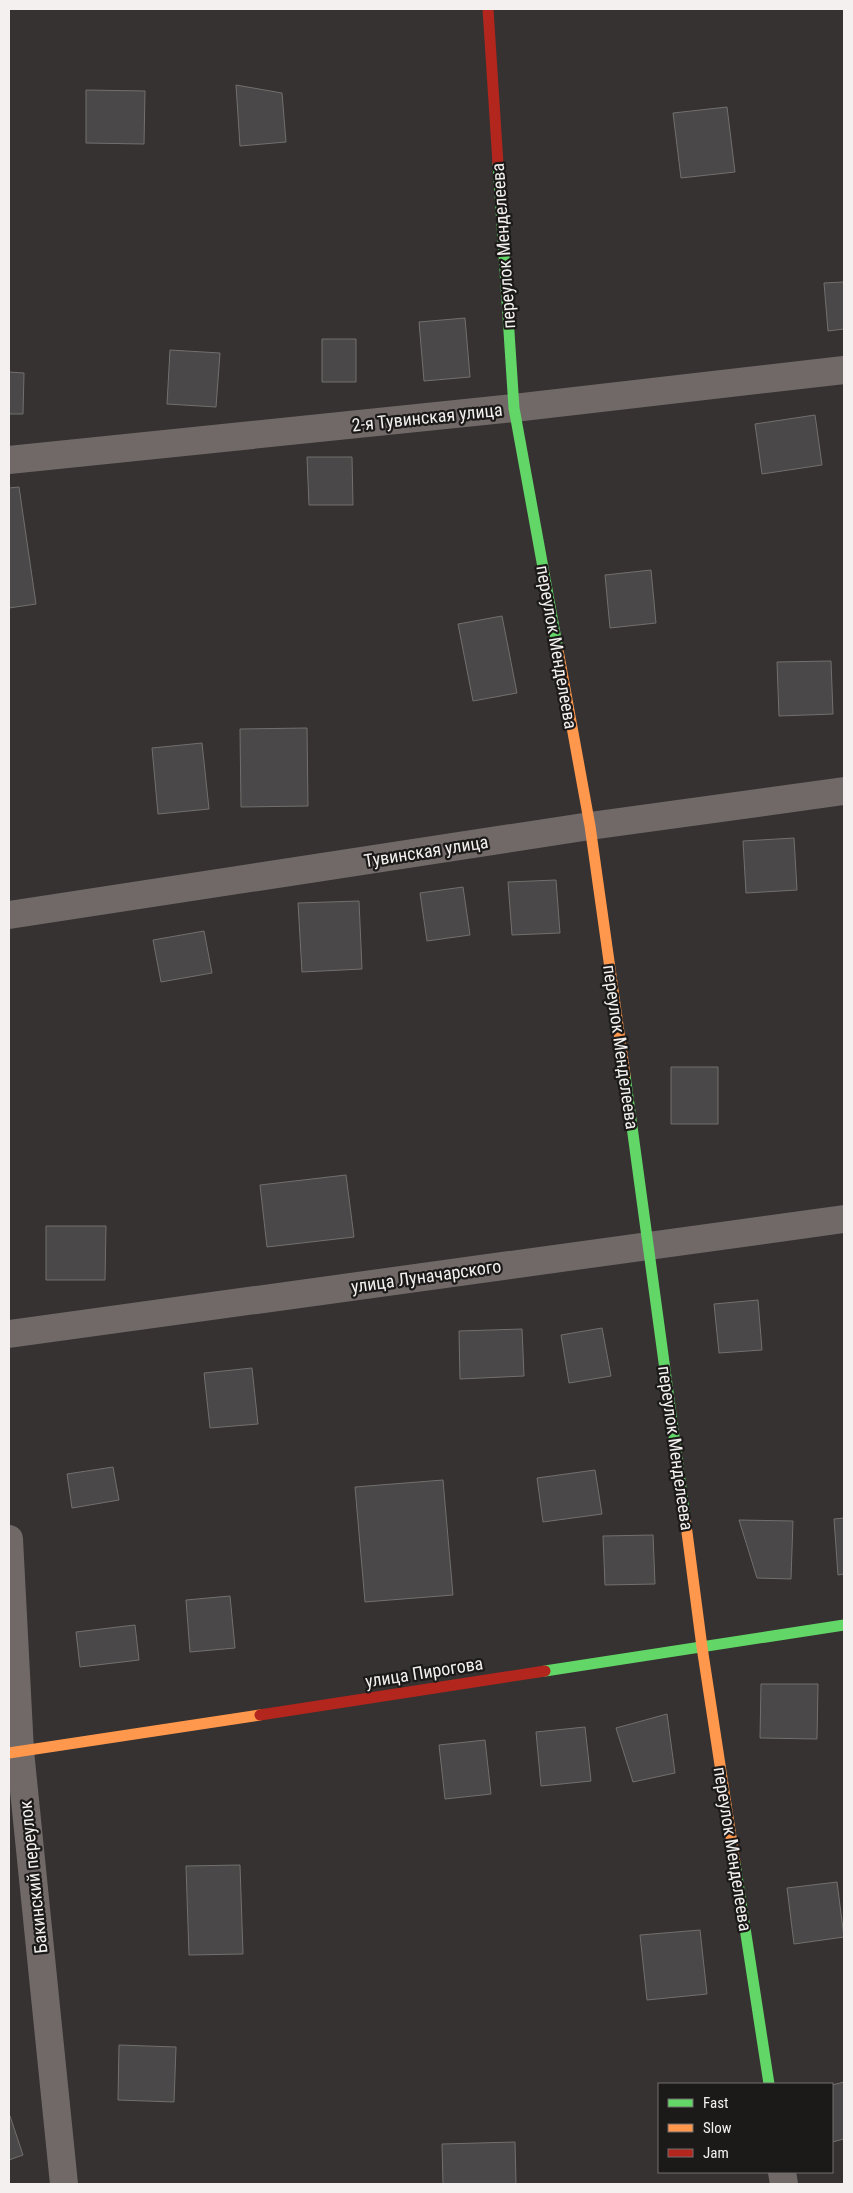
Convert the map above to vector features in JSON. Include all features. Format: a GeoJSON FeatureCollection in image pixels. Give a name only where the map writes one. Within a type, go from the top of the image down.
{"type":"FeatureCollection","features":[{"type":"Feature","properties":{"kind":"street","name":"переулок Менделеева"},"geometry":{"type":"LineString","coordinates":[[488,9],[514,408],[590,826],[649,1245],[702,1647],[769,2083]]}},
{"type":"Feature","properties":{"kind":"street","name":"2-я Тувинская улица"},"geometry":{"type":"LineString","coordinates":[[9,460],[514,408],[844,370]]}},
{"type":"Feature","properties":{"kind":"street","name":"Тувинская улица"},"geometry":{"type":"LineString","coordinates":[[9,916],[590,826],[844,791]]}},
{"type":"Feature","properties":{"kind":"street","name":"улица Луначарского"},"geometry":{"type":"LineString","coordinates":[[9,1334],[649,1245],[844,1220]]}},
{"type":"Feature","properties":{"kind":"street","name":"Бакинский переулок"},"geometry":{"type":"LineString","coordinates":[[9,1540],[15,1752],[64,2184]]}},
{"type":"Feature","properties":{"kind":"street","name":"улица Пирогова"},"geometry":{"type":"LineString","coordinates":[[15,1752],[844,1625]]}},
{"type":"Feature","properties":{"kind":"building"},"geometry":{"type":"Polygon","coordinates":[[[236,85],[282,93],[286,142],[240,146],[236,85]]]}},
{"type":"Feature","properties":{"kind":"building"},"geometry":{"type":"Polygon","coordinates":[[[86,90],[145,91],[144,144],[86,143],[86,90]]]}},
{"type":"Feature","properties":{"kind":"building"},"geometry":{"type":"Polygon","coordinates":[[[727,107],[735,172],[681,178],[673,113],[727,107]]]}},
{"type":"Feature","properties":{"kind":"building"},"geometry":{"type":"Polygon","coordinates":[[[844,282],[844,329],[828,331],[824,283],[844,282]]]}},
{"type":"Feature","properties":{"kind":"building"},"geometry":{"type":"Polygon","coordinates":[[[465,318],[470,377],[424,381],[419,322],[465,318]]]}},
{"type":"Feature","properties":{"kind":"building"},"geometry":{"type":"Polygon","coordinates":[[[322,339],[356,339],[356,382],[322,382],[322,339]]]}},
{"type":"Feature","properties":{"kind":"building"},"geometry":{"type":"Polygon","coordinates":[[[170,350],[220,353],[216,407],[167,404],[170,350]]]}},
{"type":"Feature","properties":{"kind":"building"},"geometry":{"type":"Polygon","coordinates":[[[9,372],[24,373],[23,414],[9,414],[9,372]]]}},
{"type":"Feature","properties":{"kind":"building"},"geometry":{"type":"Polygon","coordinates":[[[815,415],[822,465],[762,474],[755,424],[815,415]]]}},
{"type":"Feature","properties":{"kind":"building"},"geometry":{"type":"Polygon","coordinates":[[[307,457],[352,457],[353,505],[309,505],[307,457]]]}},
{"type":"Feature","properties":{"kind":"building"},"geometry":{"type":"Polygon","coordinates":[[[19,487],[36,604],[9,608],[9,488],[19,487]]]}},
{"type":"Feature","properties":{"kind":"building"},"geometry":{"type":"Polygon","coordinates":[[[651,570],[656,623],[610,628],[605,575],[651,570]]]}},
{"type":"Feature","properties":{"kind":"building"},"geometry":{"type":"Polygon","coordinates":[[[502,616],[517,693],[473,701],[458,624],[502,616]]]}},
{"type":"Feature","properties":{"kind":"building"},"geometry":{"type":"Polygon","coordinates":[[[831,661],[833,714],[779,716],[777,662],[831,661]]]}},
{"type":"Feature","properties":{"kind":"building"},"geometry":{"type":"Polygon","coordinates":[[[307,728],[308,806],[241,807],[240,729],[307,728]]]}},
{"type":"Feature","properties":{"kind":"building"},"geometry":{"type":"Polygon","coordinates":[[[202,743],[209,809],[158,814],[152,748],[202,743]]]}},
{"type":"Feature","properties":{"kind":"building"},"geometry":{"type":"Polygon","coordinates":[[[794,838],[797,890],[746,893],[743,841],[794,838]]]}},
{"type":"Feature","properties":{"kind":"building"},"geometry":{"type":"Polygon","coordinates":[[[556,880],[560,933],[512,935],[508,882],[556,880]]]}},
{"type":"Feature","properties":{"kind":"building"},"geometry":{"type":"Polygon","coordinates":[[[463,887],[470,935],[427,941],[420,893],[463,887]]]}},
{"type":"Feature","properties":{"kind":"building"},"geometry":{"type":"Polygon","coordinates":[[[359,901],[362,969],[302,972],[298,903],[359,901]]]}},
{"type":"Feature","properties":{"kind":"building"},"geometry":{"type":"Polygon","coordinates":[[[204,931],[212,973],[161,982],[153,940],[204,931]]]}},
{"type":"Feature","properties":{"kind":"building"},"geometry":{"type":"Polygon","coordinates":[[[671,1067],[718,1067],[718,1124],[671,1124],[671,1067]]]}},
{"type":"Feature","properties":{"kind":"building"},"geometry":{"type":"Polygon","coordinates":[[[346,1175],[354,1237],[267,1247],[260,1185],[346,1175]]]}},
{"type":"Feature","properties":{"kind":"building"},"geometry":{"type":"Polygon","coordinates":[[[46,1226],[106,1226],[105,1280],[46,1280],[46,1226]]]}},
{"type":"Feature","properties":{"kind":"building"},"geometry":{"type":"Polygon","coordinates":[[[758,1300],[762,1350],[719,1353],[714,1304],[758,1300]]]}},
{"type":"Feature","properties":{"kind":"building"},"geometry":{"type":"Polygon","coordinates":[[[602,1328],[611,1376],[569,1383],[561,1335],[602,1328]]]}},
{"type":"Feature","properties":{"kind":"building"},"geometry":{"type":"Polygon","coordinates":[[[522,1329],[524,1376],[460,1379],[459,1331],[522,1329]]]}},
{"type":"Feature","properties":{"kind":"building"},"geometry":{"type":"Polygon","coordinates":[[[252,1368],[258,1424],[210,1428],[204,1373],[252,1368]]]}},
{"type":"Feature","properties":{"kind":"building"},"geometry":{"type":"Polygon","coordinates":[[[113,1467],[119,1500],[72,1508],[67,1474],[113,1467]]]}},
{"type":"Feature","properties":{"kind":"building"},"geometry":{"type":"Polygon","coordinates":[[[595,1470],[602,1514],[543,1522],[537,1478],[595,1470]]]}},
{"type":"Feature","properties":{"kind":"building"},"geometry":{"type":"Polygon","coordinates":[[[443,1480],[453,1595],[365,1602],[355,1487],[443,1480]]]}},
{"type":"Feature","properties":{"kind":"building"},"geometry":{"type":"Polygon","coordinates":[[[844,1518],[844,1574],[838,1575],[834,1519],[844,1518]]]}},
{"type":"Feature","properties":{"kind":"building"},"geometry":{"type":"Polygon","coordinates":[[[739,1520],[793,1521],[791,1579],[757,1578],[739,1520]]]}},
{"type":"Feature","properties":{"kind":"building"},"geometry":{"type":"Polygon","coordinates":[[[653,1535],[655,1584],[605,1585],[603,1536],[653,1535]]]}},
{"type":"Feature","properties":{"kind":"building"},"geometry":{"type":"Polygon","coordinates":[[[230,1596],[235,1648],[190,1652],[186,1600],[230,1596]]]}},
{"type":"Feature","properties":{"kind":"building"},"geometry":{"type":"Polygon","coordinates":[[[135,1625],[139,1660],[80,1667],[76,1632],[135,1625]]]}},
{"type":"Feature","properties":{"kind":"building"},"geometry":{"type":"Polygon","coordinates":[[[761,1684],[818,1684],[817,1739],[760,1738],[761,1684]]]}},
{"type":"Feature","properties":{"kind":"building"},"geometry":{"type":"Polygon","coordinates":[[[667,1714],[675,1773],[633,1782],[616,1728],[667,1714]]]}},
{"type":"Feature","properties":{"kind":"building"},"geometry":{"type":"Polygon","coordinates":[[[585,1727],[591,1781],[541,1786],[536,1732],[585,1727]]]}},
{"type":"Feature","properties":{"kind":"building"},"geometry":{"type":"Polygon","coordinates":[[[485,1740],[491,1794],[445,1799],[439,1745],[485,1740]]]}},
{"type":"Feature","properties":{"kind":"building"},"geometry":{"type":"Polygon","coordinates":[[[240,1865],[243,1954],[189,1955],[186,1866],[240,1865]]]}},
{"type":"Feature","properties":{"kind":"building"},"geometry":{"type":"Polygon","coordinates":[[[837,1882],[844,1937],[794,1944],[787,1888],[837,1882]]]}},
{"type":"Feature","properties":{"kind":"building"},"geometry":{"type":"Polygon","coordinates":[[[700,1930],[707,1994],[647,2000],[640,1935],[700,1930]]]}},
{"type":"Feature","properties":{"kind":"building"},"geometry":{"type":"Polygon","coordinates":[[[119,2045],[176,2047],[174,2102],[118,2100],[119,2045]]]}},
{"type":"Feature","properties":{"kind":"building"},"geometry":{"type":"Polygon","coordinates":[[[844,2082],[844,2139],[833,2142],[833,2085],[844,2082]]]}},
{"type":"Feature","properties":{"kind":"building"},"geometry":{"type":"Polygon","coordinates":[[[9,2117],[23,2155],[9,2160],[9,2117]]]}},
{"type":"Feature","properties":{"kind":"building"},"geometry":{"type":"Polygon","coordinates":[[[515,2142],[516,2184],[443,2184],[442,2144],[515,2142]]]}},
{"type":"Feature","properties":{"kind":"traffic: fast"},"geometry":{"type":"LineString","coordinates":[[498,164],[514,408],[558,650]]}},
{"type":"Feature","properties":{"kind":"traffic: fast"},"geometry":{"type":"LineString","coordinates":[[625,1075],[685,1517]]}},
{"type":"Feature","properties":{"kind":"traffic: fast"},"geometry":{"type":"LineString","coordinates":[[545,1671],[844,1625]]}},
{"type":"Feature","properties":{"kind":"traffic: fast"},"geometry":{"type":"LineString","coordinates":[[735,1863],[769,2083]]}},
{"type":"Feature","properties":{"kind":"traffic: slow"},"geometry":{"type":"LineString","coordinates":[[558,650],[590,826],[625,1075]]}},
{"type":"Feature","properties":{"kind":"traffic: slow"},"geometry":{"type":"LineString","coordinates":[[685,1517],[702,1647],[735,1863]]}},
{"type":"Feature","properties":{"kind":"traffic: slow"},"geometry":{"type":"LineString","coordinates":[[9,1753],[260,1715]]}},
{"type":"Feature","properties":{"kind":"traffic: jam"},"geometry":{"type":"LineString","coordinates":[[488,9],[498,164]]}},
{"type":"Feature","properties":{"kind":"traffic: jam"},"geometry":{"type":"LineString","coordinates":[[260,1715],[545,1671]]}}]}
